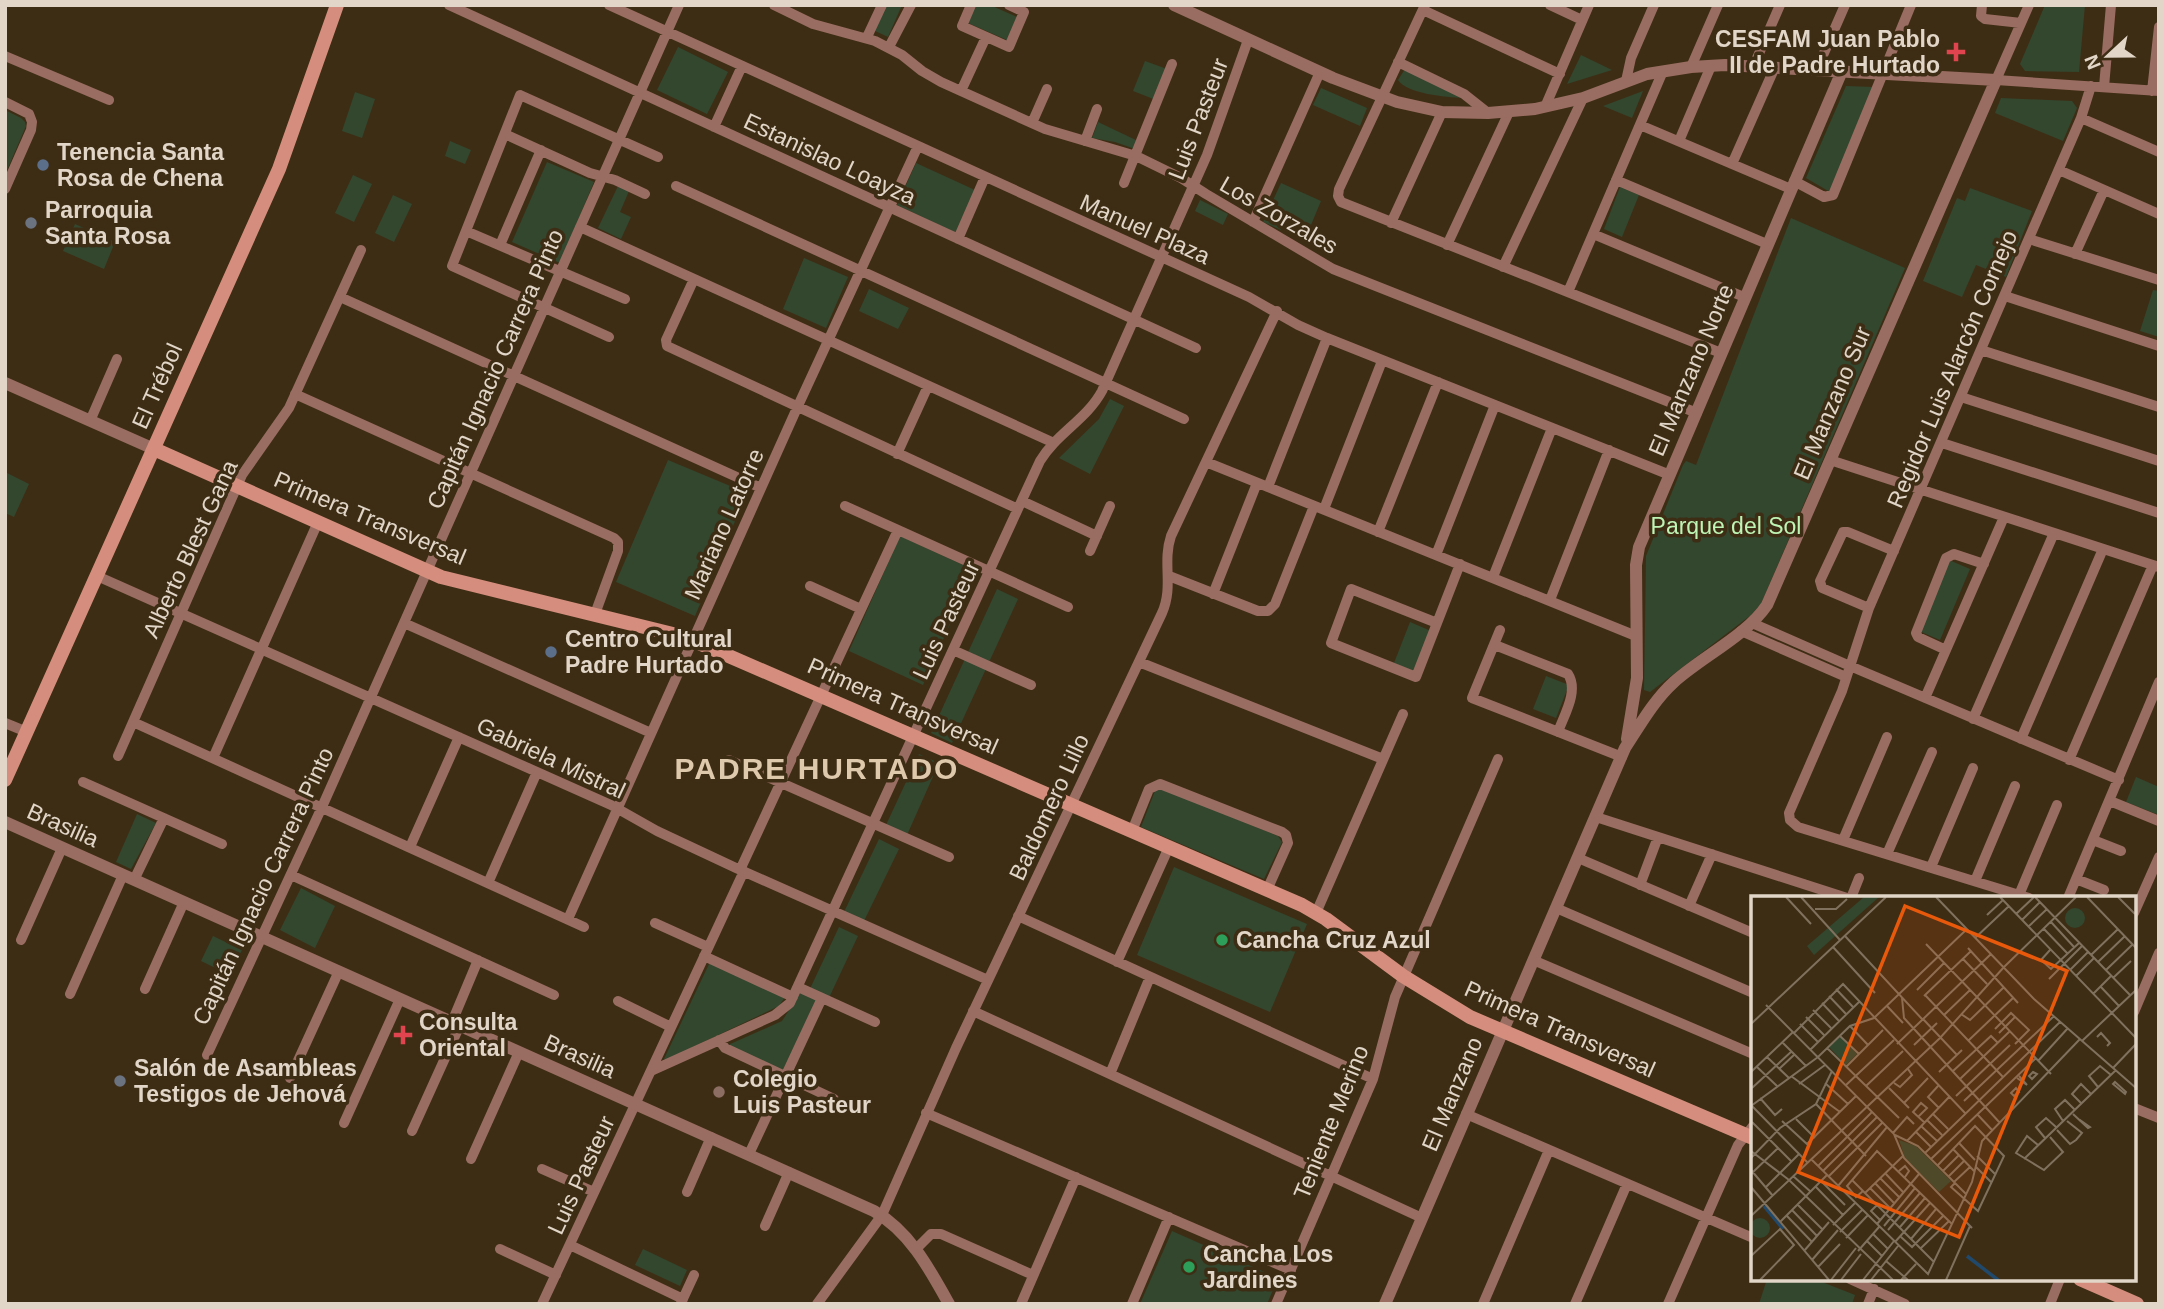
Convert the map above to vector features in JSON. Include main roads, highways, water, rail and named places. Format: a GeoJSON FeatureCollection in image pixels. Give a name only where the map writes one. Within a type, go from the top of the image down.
{"type":"FeatureCollection","features":[{"type":"Feature","properties":{"kind":"main road","name":"El Trébol"},"geometry":{"type":"LineString","coordinates":[[5,780],[279,169],[337,5]]}},
{"type":"Feature","properties":{"kind":"main road","name":"Primera Transversal"},"geometry":{"type":"LineString","coordinates":[[153,449],[426,571],[449,579],[664,630],[693,640],[1267,890],[1316,913],[1403,976],[1470,1017],[1751,1133]]}},
{"type":"Feature","properties":{"kind":"main road"},"geometry":{"type":"LineString","coordinates":[[2085,1281],[2137,1304]]}},
{"type":"Feature","properties":{"kind":"place","name":"CESFAM Juan Pablo II de Padre Hurtado"},"geometry":{"type":"Point","coordinates":[1956,52]}},
{"type":"Feature","properties":{"kind":"place","name":"Tenencia Santa Rosa de Chena"},"geometry":{"type":"Point","coordinates":[43,165]}},
{"type":"Feature","properties":{"kind":"place","name":"Parroquia Santa Rosa"},"geometry":{"type":"Point","coordinates":[31,223]}},
{"type":"Feature","properties":{"kind":"place","name":"Centro Cultural Padre Hurtado"},"geometry":{"type":"Point","coordinates":[551,652]}},
{"type":"Feature","properties":{"kind":"place","name":"Cancha Cruz Azul"},"geometry":{"type":"Point","coordinates":[1222,940]}},
{"type":"Feature","properties":{"kind":"place","name":"Consulta Oriental"},"geometry":{"type":"Point","coordinates":[403,1035]}},
{"type":"Feature","properties":{"kind":"place","name":"Salón de Asambleas Testigos de Jehová"},"geometry":{"type":"Point","coordinates":[120,1081]}},
{"type":"Feature","properties":{"kind":"place","name":"Colegio Luis Pasteur"},"geometry":{"type":"Point","coordinates":[719,1092]}},
{"type":"Feature","properties":{"kind":"place","name":"Cancha Los Jardines"},"geometry":{"type":"Point","coordinates":[1189,1267]}},
{"type":"Feature","properties":{"kind":"district","name":"PADRE HURTADO"},"geometry":{"type":"Point","coordinates":[817,768]}},
{"type":"Feature","properties":{"kind":"park label","name":"Parque del Sol"},"geometry":{"type":"Point","coordinates":[1726,526]}}]}
